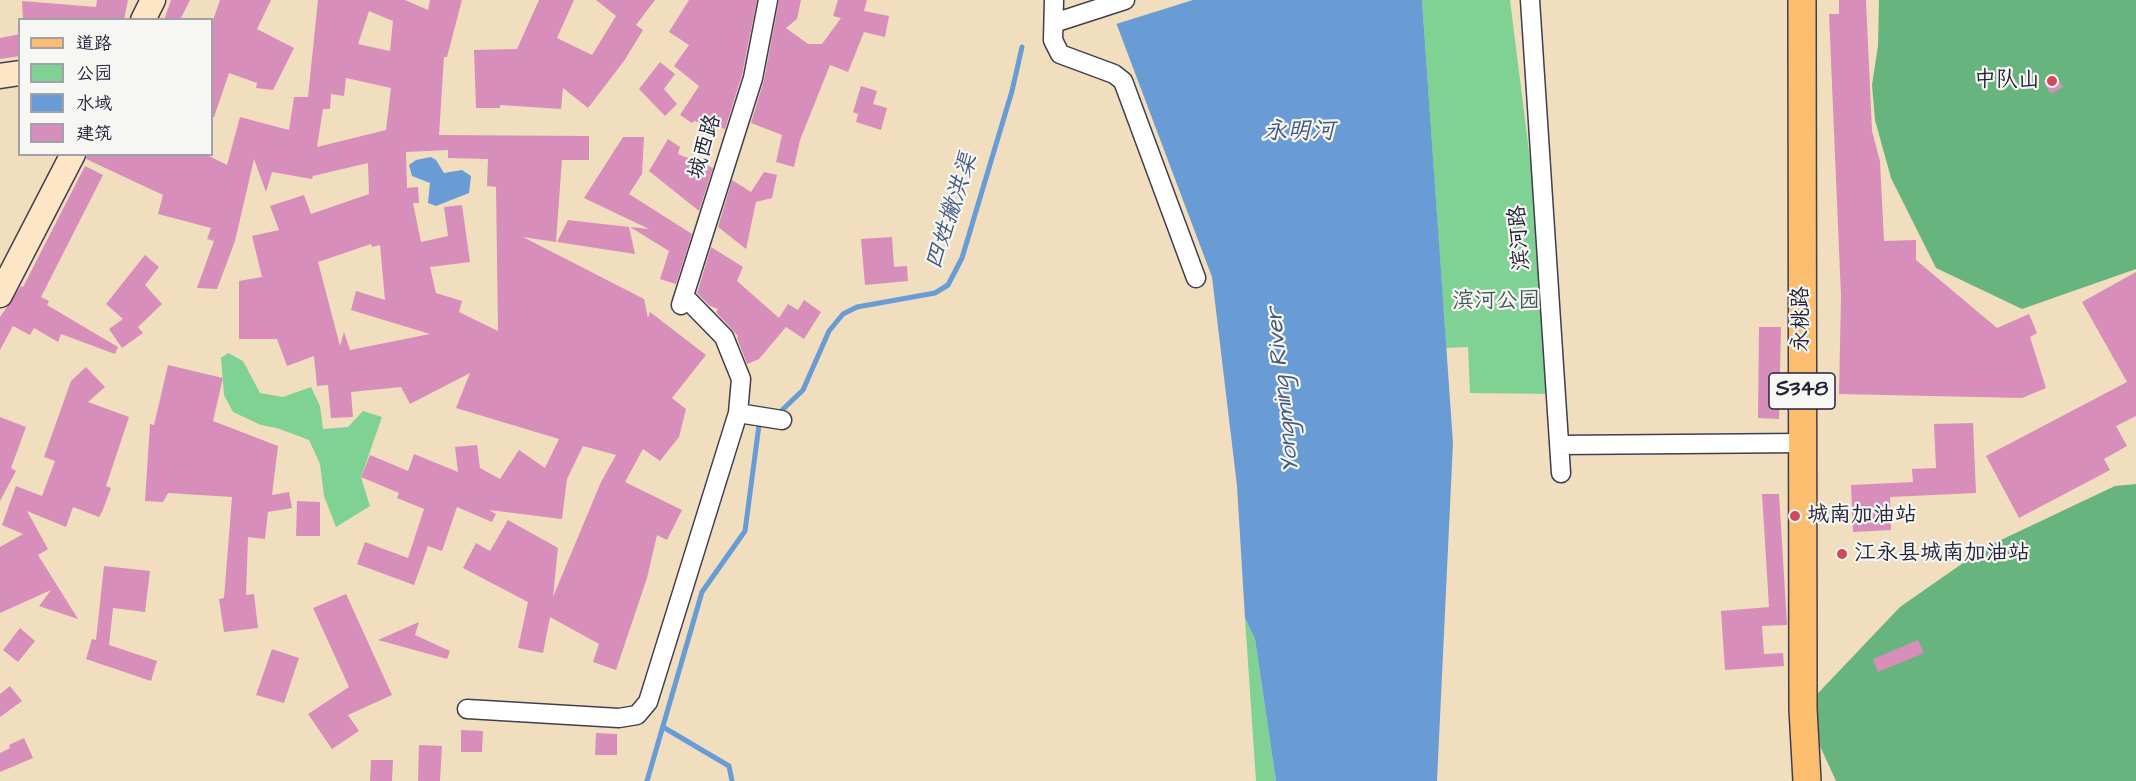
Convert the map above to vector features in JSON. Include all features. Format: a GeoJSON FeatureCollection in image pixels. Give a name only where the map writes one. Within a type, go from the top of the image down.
{"type":"FeatureCollection","features":[{"type":"Feature","properties":{"kind":"main road"},"geometry":{"type":"LineString","coordinates":[[144,18],[153,0]]}},
{"type":"Feature","properties":{"kind":"main road","name":"永桃路"},"geometry":{"type":"LineString","coordinates":[[1802,0],[1803,709],[1806,781]]}},
{"type":"Feature","properties":{"kind":"main road"},"geometry":{"type":"LineString","coordinates":[[0,76],[18,73]]}},
{"type":"Feature","properties":{"kind":"main road"},"geometry":{"type":"LineString","coordinates":[[0,295],[72,156]]}},
{"type":"Feature","properties":{"kind":"street","name":"城西路"},"geometry":{"type":"LineString","coordinates":[[746,415],[741,379],[724,337],[683,301],[753,78],[768,0]]}},
{"type":"Feature","properties":{"kind":"street"},"geometry":{"type":"LineString","coordinates":[[1054,0],[1053,40],[1060,54],[1114,74],[1123,81],[1196,278]]}},
{"type":"Feature","properties":{"kind":"street"},"geometry":{"type":"LineString","coordinates":[[1054,23],[1125,0]]}},
{"type":"Feature","properties":{"kind":"street","name":"滨河路"},"geometry":{"type":"LineString","coordinates":[[1530,0],[1561,473]]}},
{"type":"Feature","properties":{"kind":"street"},"geometry":{"type":"LineString","coordinates":[[467,709],[619,718],[637,715],[648,702],[746,415],[782,420]]}},
{"type":"Feature","properties":{"kind":"street"},"geometry":{"type":"LineString","coordinates":[[1559,445],[1802,443]]}},
{"type":"Feature","properties":{"kind":"green space","name":"滨河公园"},"geometry":{"type":"Polygon","coordinates":[[[1422,0],[1510,0],[1551,327],[1556,394],[1470,393],[1468,347],[1446,348],[1422,0]]]}},
{"type":"Feature","properties":{"kind":"green space"},"geometry":{"type":"Polygon","coordinates":[[[1879,0],[2136,0],[2136,269],[2022,309],[1936,268],[1891,178],[1875,120],[1872,85],[1878,46],[1879,0]]]}},
{"type":"Feature","properties":{"kind":"green space"},"geometry":{"type":"Polygon","coordinates":[[[228,353],[243,361],[260,393],[283,397],[311,387],[320,406],[323,429],[348,427],[363,411],[382,417],[361,477],[370,506],[336,527],[324,496],[320,464],[309,440],[277,428],[261,425],[233,412],[224,395],[221,358],[228,353]]]}},
{"type":"Feature","properties":{"kind":"green space"},"geometry":{"type":"Polygon","coordinates":[[[2136,484],[2136,781],[1836,781],[1803,709],[1900,607],[1986,547],[2115,486],[2136,484]]]}},
{"type":"Feature","properties":{"kind":"green space"},"geometry":{"type":"Polygon","coordinates":[[[1245,618],[1255,639],[1276,781],[1256,781],[1245,618]]]}},
{"type":"Feature","properties":{"kind":"water","name":"永明河"},"geometry":{"type":"Polygon","coordinates":[[[1110,0],[1422,0],[1453,443],[1437,781],[1276,781],[1255,639],[1245,618],[1237,486],[1212,277],[1112,12],[1110,0]]]}},
{"type":"Feature","properties":{"kind":"water"},"geometry":{"type":"Polygon","coordinates":[[[431,157],[436,160],[444,173],[462,170],[471,176],[469,193],[436,206],[428,203],[430,183],[412,176],[409,165],[416,160],[431,157]]]}},
{"type":"Feature","properties":{"kind":"pier"},"geometry":{"type":"Polygon","coordinates":[[[1107,0],[1193,0],[1113,25],[1107,0]]]}},
{"type":"Feature","properties":{"kind":"building"},"geometry":{"type":"Polygon","coordinates":[[[97,0],[128,0],[124,18],[23,18],[22,1],[96,7],[97,0]]]}},
{"type":"Feature","properties":{"kind":"building"},"geometry":{"type":"Polygon","coordinates":[[[171,0],[190,0],[181,18],[165,18],[171,0]]]}},
{"type":"Feature","properties":{"kind":"building"},"geometry":{"type":"Polygon","coordinates":[[[220,0],[271,0],[257,29],[294,48],[273,90],[256,88],[257,83],[229,73],[214,117],[213,117],[213,20],[220,0]]]}},
{"type":"Feature","properties":{"kind":"building"},"geometry":{"type":"Polygon","coordinates":[[[318,0],[405,0],[428,10],[430,0],[462,0],[447,57],[444,57],[439,135],[589,136],[589,160],[562,160],[556,242],[523,237],[644,299],[648,318],[650,312],[706,355],[672,398],[686,409],[679,437],[660,461],[643,449],[625,482],[682,510],[667,540],[657,535],[647,578],[616,670],[593,662],[599,644],[550,617],[543,653],[518,648],[528,602],[463,568],[476,543],[490,551],[508,520],[558,548],[553,597],[601,482],[616,455],[583,446],[567,479],[562,519],[489,510],[496,514],[492,522],[457,507],[442,551],[428,546],[414,585],[357,564],[365,542],[408,558],[424,509],[397,498],[399,493],[361,477],[370,455],[408,471],[414,454],[458,472],[455,447],[477,445],[480,468],[500,479],[519,450],[545,468],[559,439],[456,408],[470,373],[410,404],[401,387],[351,392],[353,417],[331,418],[328,385],[317,386],[314,356],[287,366],[277,339],[239,339],[239,281],[262,277],[252,236],[279,230],[270,206],[304,195],[311,214],[369,194],[368,163],[313,176],[312,179],[272,172],[266,192],[254,159],[235,241],[217,289],[197,288],[214,241],[207,239],[211,228],[158,214],[163,195],[86,159],[87,156],[209,156],[227,165],[240,117],[289,130],[294,97],[308,97],[318,0]],[[369,11],[358,44],[390,51],[393,21],[369,11]],[[346,78],[344,96],[331,94],[330,109],[323,109],[317,147],[386,130],[391,88],[346,78]],[[448,150],[406,152],[407,188],[418,187],[419,203],[413,203],[421,242],[448,236],[444,207],[462,205],[470,262],[430,267],[436,293],[462,301],[459,312],[498,331],[496,187],[487,186],[488,159],[448,158],[448,150]],[[371,244],[318,262],[340,346],[344,332],[350,350],[430,334],[351,310],[356,291],[385,300],[380,245],[372,247],[371,244]]]}},
{"type":"Feature","properties":{"kind":"building"},"geometry":{"type":"Polygon","coordinates":[[[539,0],[574,0],[557,38],[592,55],[616,16],[596,0],[655,0],[636,25],[643,30],[624,61],[588,108],[563,88],[561,109],[500,105],[500,108],[476,108],[474,50],[517,49],[539,0]]]}},
{"type":"Feature","properties":{"kind":"building"},"geometry":{"type":"Polygon","coordinates":[[[689,0],[757,0],[742,75],[725,129],[694,121],[692,123],[680,115],[699,86],[674,66],[689,45],[669,32],[689,0]]]}},
{"type":"Feature","properties":{"kind":"building"},"geometry":{"type":"Polygon","coordinates":[[[779,0],[801,0],[797,19],[786,28],[808,44],[822,44],[841,18],[833,16],[838,0],[867,0],[864,11],[889,16],[885,37],[864,32],[848,72],[830,65],[800,140],[794,167],[776,162],[782,135],[751,123],[764,80],[779,0]]]}},
{"type":"Feature","properties":{"kind":"building"},"geometry":{"type":"Polygon","coordinates":[[[1839,0],[1866,0],[1872,131],[1880,161],[1884,241],[1916,240],[1916,260],[1997,328],[2029,314],[2037,333],[2030,337],[2046,388],[2022,398],[1839,394],[1841,296],[1829,14],[1839,14],[1839,0]]]}},
{"type":"Feature","properties":{"kind":"building"},"geometry":{"type":"Polygon","coordinates":[[[18,34],[18,56],[0,59],[0,38],[18,34]]]}},
{"type":"Feature","properties":{"kind":"building"},"geometry":{"type":"Polygon","coordinates":[[[660,62],[675,74],[664,89],[677,104],[665,116],[639,89],[660,62]]]}},
{"type":"Feature","properties":{"kind":"building"},"geometry":{"type":"Polygon","coordinates":[[[2055,73],[2063,87],[2051,94],[2043,81],[2055,73]]]}},
{"type":"Feature","properties":{"kind":"building"},"geometry":{"type":"Polygon","coordinates":[[[861,86],[877,91],[873,104],[887,108],[881,130],[856,122],[858,114],[853,112],[861,86]]]}},
{"type":"Feature","properties":{"kind":"building"},"geometry":{"type":"Polygon","coordinates":[[[623,137],[644,137],[642,174],[629,194],[692,234],[676,284],[660,279],[669,251],[630,227],[649,229],[584,198],[623,137]]]}},
{"type":"Feature","properties":{"kind":"building"},"geometry":{"type":"Polygon","coordinates":[[[668,139],[680,147],[678,154],[713,168],[699,211],[649,171],[668,139]]]}},
{"type":"Feature","properties":{"kind":"building"},"geometry":{"type":"Polygon","coordinates":[[[85,166],[103,175],[41,297],[49,301],[47,305],[118,347],[115,354],[61,334],[58,342],[34,328],[30,335],[13,326],[0,350],[0,317],[21,286],[23,287],[85,166]]]}},
{"type":"Feature","properties":{"kind":"building"},"geometry":{"type":"Polygon","coordinates":[[[764,172],[777,175],[772,198],[756,202],[746,249],[718,227],[732,180],[751,192],[764,172]]]}},
{"type":"Feature","properties":{"kind":"building"},"geometry":{"type":"Polygon","coordinates":[[[568,220],[629,227],[635,254],[557,242],[568,220]]]}},
{"type":"Feature","properties":{"kind":"building"},"geometry":{"type":"Polygon","coordinates":[[[892,237],[894,267],[907,266],[908,281],[865,285],[861,239],[892,237]]]}},
{"type":"Feature","properties":{"kind":"building"},"geometry":{"type":"Polygon","coordinates":[[[711,247],[743,267],[737,281],[779,318],[788,304],[798,310],[804,300],[821,312],[804,339],[786,327],[759,359],[747,364],[738,336],[716,312],[718,309],[710,306],[697,293],[711,247]]]}},
{"type":"Feature","properties":{"kind":"building"},"geometry":{"type":"Polygon","coordinates":[[[145,255],[159,267],[145,285],[162,304],[138,327],[143,333],[122,348],[109,329],[123,319],[106,304],[145,255]]]}},
{"type":"Feature","properties":{"kind":"building"},"geometry":{"type":"Polygon","coordinates":[[[2136,272],[2136,416],[2116,426],[2127,446],[2104,459],[2110,470],[2019,518],[1986,456],[2127,382],[2082,302],[2136,272]]]}},
{"type":"Feature","properties":{"kind":"building"},"geometry":{"type":"Polygon","coordinates":[[[1759,327],[1781,327],[1779,419],[1758,418],[1759,327]]]}},
{"type":"Feature","properties":{"kind":"building"},"geometry":{"type":"Polygon","coordinates":[[[168,365],[223,378],[213,421],[278,446],[272,495],[289,492],[292,508],[268,512],[265,539],[248,537],[246,595],[254,594],[258,628],[224,632],[219,599],[224,598],[232,497],[168,493],[163,502],[145,501],[150,424],[154,425],[168,365]]]}},
{"type":"Feature","properties":{"kind":"building"},"geometry":{"type":"Polygon","coordinates":[[[86,367],[105,387],[88,402],[129,417],[106,486],[111,488],[102,512],[99,517],[73,507],[66,527],[27,511],[48,549],[38,555],[78,619],[39,606],[51,590],[0,613],[0,547],[23,534],[2,525],[16,486],[42,496],[55,461],[44,457],[71,381],[86,367]]]}},
{"type":"Feature","properties":{"kind":"building"},"geometry":{"type":"Polygon","coordinates":[[[0,417],[26,427],[11,468],[16,471],[0,501],[0,417]]]}},
{"type":"Feature","properties":{"kind":"building"},"geometry":{"type":"Polygon","coordinates":[[[1973,423],[1976,493],[1890,497],[1891,530],[1853,532],[1851,485],[1913,482],[1912,469],[1936,468],[1934,424],[1973,423]]]}},
{"type":"Feature","properties":{"kind":"building"},"geometry":{"type":"Polygon","coordinates":[[[1762,494],[1779,494],[1787,625],[1762,626],[1764,654],[1783,653],[1784,666],[1725,670],[1721,611],[1769,607],[1762,494]]]}},
{"type":"Feature","properties":{"kind":"building"},"geometry":{"type":"Polygon","coordinates":[[[297,501],[320,502],[320,536],[296,536],[297,501]]]}},
{"type":"Feature","properties":{"kind":"building"},"geometry":{"type":"Polygon","coordinates":[[[104,566],[150,571],[145,612],[113,608],[109,645],[157,661],[151,681],[86,659],[92,639],[96,640],[104,566]]]}},
{"type":"Feature","properties":{"kind":"building"},"geometry":{"type":"Polygon","coordinates":[[[346,594],[392,695],[348,715],[359,731],[332,749],[308,714],[349,687],[313,608],[346,594]]]}},
{"type":"Feature","properties":{"kind":"building"},"geometry":{"type":"Polygon","coordinates":[[[419,622],[415,635],[450,651],[447,659],[378,640],[419,622]]]}},
{"type":"Feature","properties":{"kind":"building"},"geometry":{"type":"Polygon","coordinates":[[[20,628],[35,641],[18,662],[3,650],[20,628]]]}},
{"type":"Feature","properties":{"kind":"building"},"geometry":{"type":"Polygon","coordinates":[[[1918,640],[1924,653],[1878,672],[1873,659],[1918,640]]]}},
{"type":"Feature","properties":{"kind":"building"},"geometry":{"type":"Polygon","coordinates":[[[272,649],[299,658],[284,703],[256,695],[272,649]]]}},
{"type":"Feature","properties":{"kind":"building"},"geometry":{"type":"Polygon","coordinates":[[[10,686],[22,701],[0,717],[0,694],[10,686]]]}},
{"type":"Feature","properties":{"kind":"building"},"geometry":{"type":"Polygon","coordinates":[[[461,730],[483,731],[482,752],[461,752],[461,730]]]}},
{"type":"Feature","properties":{"kind":"building"},"geometry":{"type":"Polygon","coordinates":[[[596,733],[617,734],[617,755],[595,755],[596,733]]]}},
{"type":"Feature","properties":{"kind":"building"},"geometry":{"type":"Polygon","coordinates":[[[24,738],[33,758],[0,772],[0,753],[10,748],[9,745],[24,738]]]}},
{"type":"Feature","properties":{"kind":"building"},"geometry":{"type":"Polygon","coordinates":[[[419,745],[442,746],[440,781],[418,781],[419,745]]]}},
{"type":"Feature","properties":{"kind":"building"},"geometry":{"type":"Polygon","coordinates":[[[371,760],[393,760],[392,781],[370,781],[371,760]]]}},
{"type":"Feature","properties":{"kind":"waterway","name":"四姓撇洪渠"},"geometry":{"type":"LineString","coordinates":[[778,414],[803,390],[829,331],[843,314],[857,307],[935,293],[948,285],[962,258],[1012,91],[1022,47]]}},
{"type":"Feature","properties":{"kind":"waterway","name":"四姓撇洪渠"},"geometry":{"type":"LineString","coordinates":[[647,781],[702,592],[745,531],[759,425],[765,422]]}},
{"type":"Feature","properties":{"kind":"waterway","name":"四姓撇洪渠"},"geometry":{"type":"LineString","coordinates":[[663,727],[729,766],[732,781]]}},
{"type":"Feature","properties":{"kind":"place","name":"中队山"},"geometry":{"type":"Point","coordinates":[2052,81]}},
{"type":"Feature","properties":{"kind":"place","name":"城南加油站"},"geometry":{"type":"Point","coordinates":[1795,516]}},
{"type":"Feature","properties":{"kind":"place","name":"江永县城南加油站"},"geometry":{"type":"Point","coordinates":[1842,554]}},
{"type":"Feature","properties":{"kind":"water label","name":"Yongming River"},"geometry":{"type":"Point","coordinates":[1284,390]}}]}
